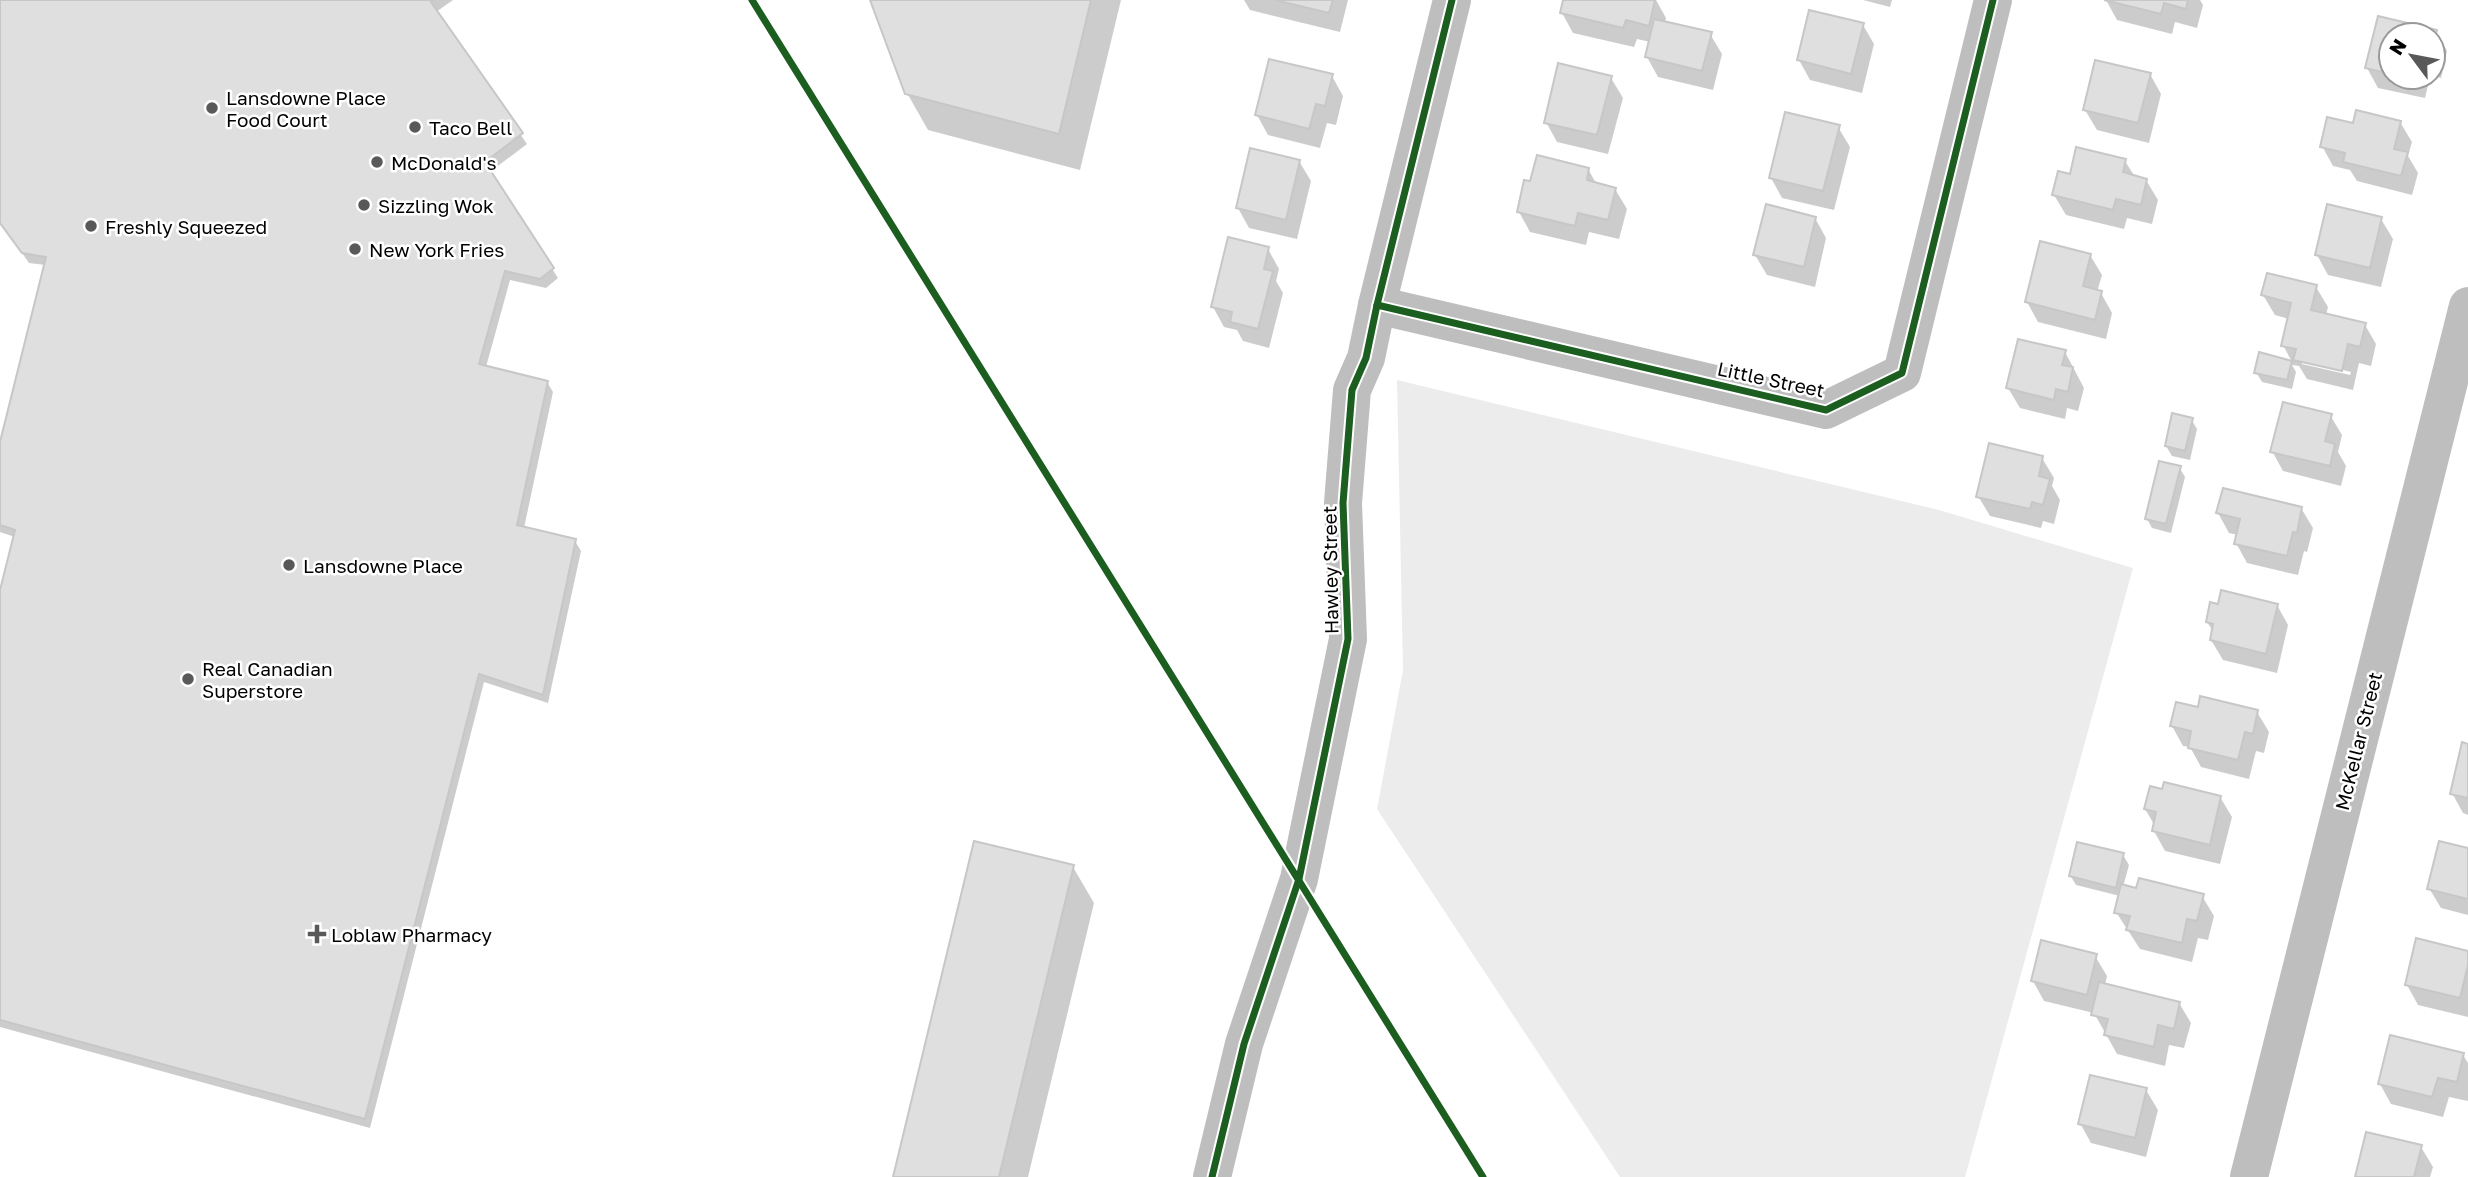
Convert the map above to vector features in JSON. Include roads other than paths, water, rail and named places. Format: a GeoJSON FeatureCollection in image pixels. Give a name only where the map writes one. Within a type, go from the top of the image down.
{"type":"FeatureCollection","features":[{"type":"Feature","properties":{"kind":"street","name":"Hawley Street"},"geometry":{"type":"LineString","coordinates":[[1212,1177],[1244,1044],[1298,879],[1348,639],[1343,503],[1352,390],[1366,358],[1452,0]]}},
{"type":"Feature","properties":{"kind":"street","name":"Little Street"},"geometry":{"type":"LineString","coordinates":[[1377,305],[1826,410],[1902,373],[1993,0]]}},
{"type":"Feature","properties":{"kind":"street","name":"McKellar Street"},"geometry":{"type":"LineString","coordinates":[[2249,1177],[2468,306]]}},
{"type":"Feature","properties":{"kind":"place","name":"Lansdowne Place Food Court"},"geometry":{"type":"Point","coordinates":[212,108]}},
{"type":"Feature","properties":{"kind":"place","name":"Taco Bell"},"geometry":{"type":"Point","coordinates":[415,127]}},
{"type":"Feature","properties":{"kind":"place","name":"McDonald's"},"geometry":{"type":"Point","coordinates":[377,162]}},
{"type":"Feature","properties":{"kind":"place","name":"Sizzling Wok"},"geometry":{"type":"Point","coordinates":[364,205]}},
{"type":"Feature","properties":{"kind":"place","name":"Freshly Squeezed"},"geometry":{"type":"Point","coordinates":[91,226]}},
{"type":"Feature","properties":{"kind":"place","name":"New York Fries"},"geometry":{"type":"Point","coordinates":[355,249]}},
{"type":"Feature","properties":{"kind":"place","name":"Lansdowne Place"},"geometry":{"type":"Point","coordinates":[289,565]}},
{"type":"Feature","properties":{"kind":"place","name":"Real Canadian Superstore"},"geometry":{"type":"Point","coordinates":[188,679]}},
{"type":"Feature","properties":{"kind":"place","name":"Loblaw Pharmacy"},"geometry":{"type":"Point","coordinates":[317,934]}}]}
